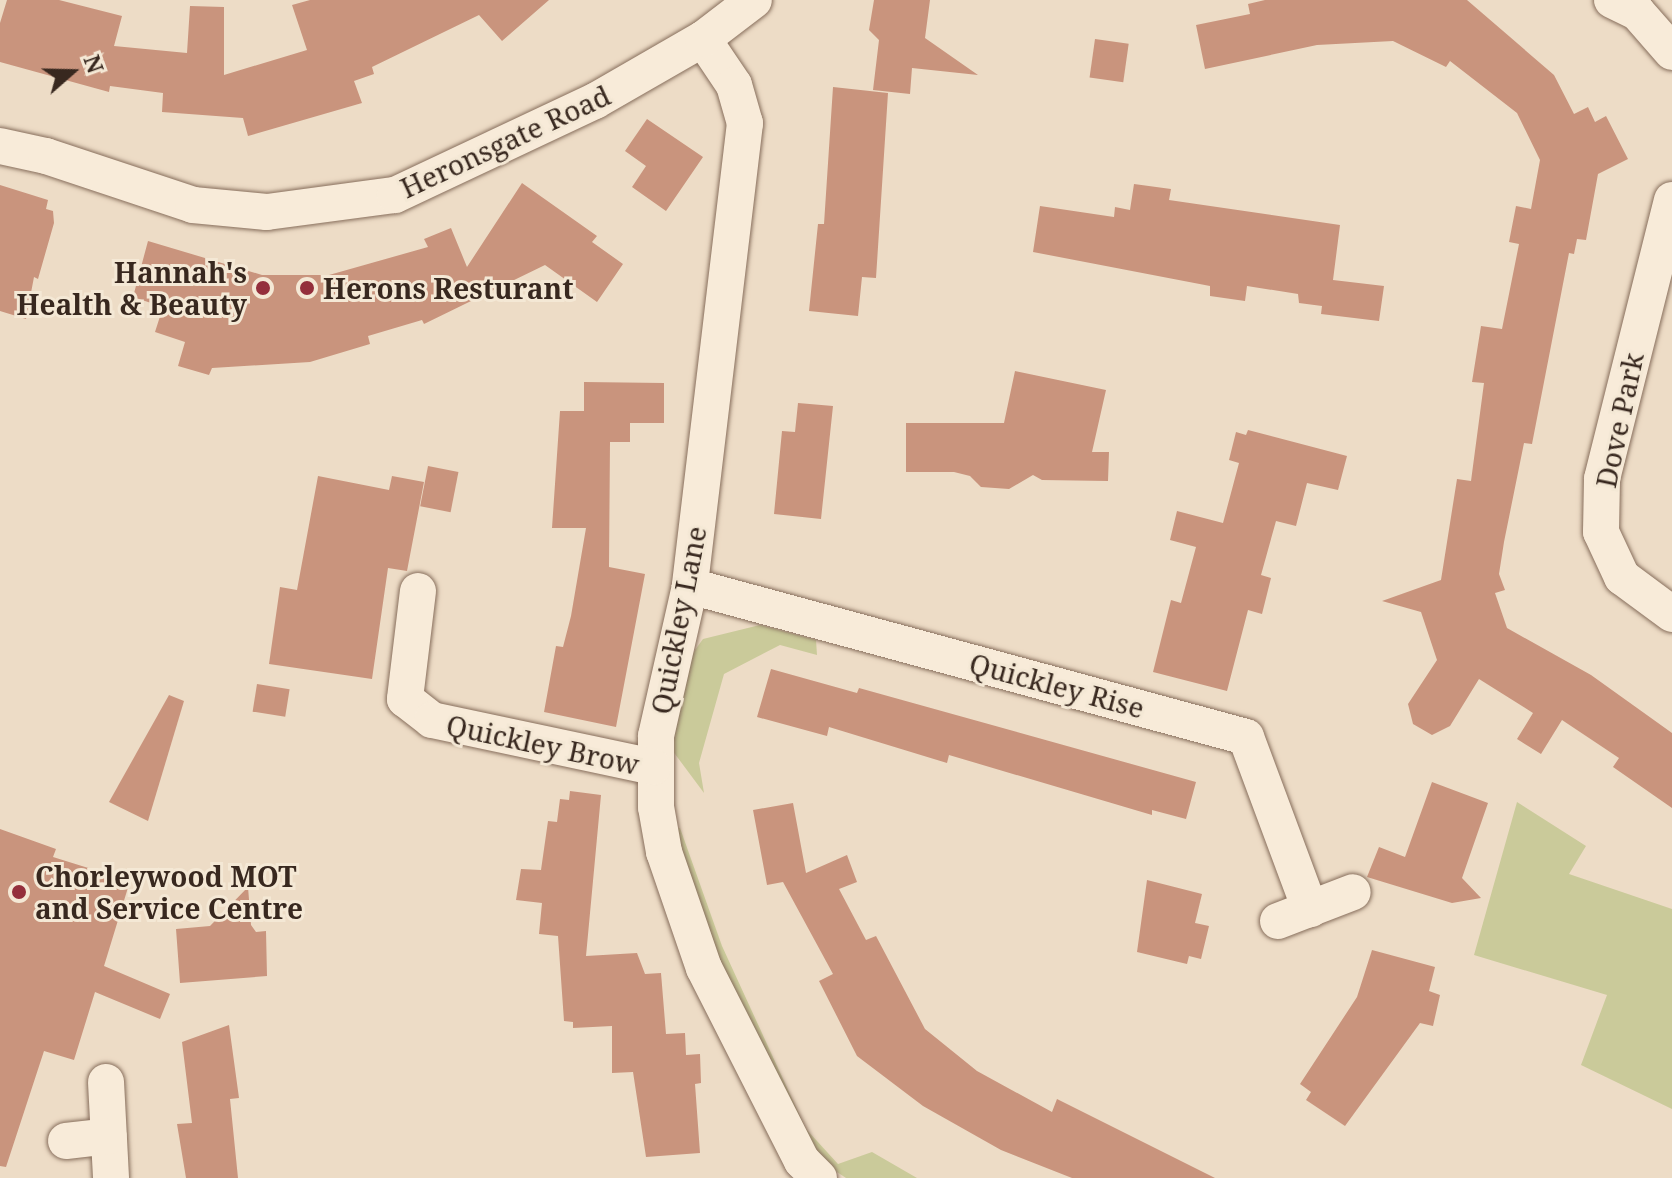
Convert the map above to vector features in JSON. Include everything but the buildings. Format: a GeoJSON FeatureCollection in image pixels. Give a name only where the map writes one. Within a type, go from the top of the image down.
{"type":"FeatureCollection","features":[{"type":"Feature","properties":{"kind":"street","name":"Heronsgate Road"},"geometry":{"type":"LineString","coordinates":[[0,146],[46,156],[193,205],[267,212],[395,195],[595,101],[703,39],[754,0]]}},
{"type":"Feature","properties":{"kind":"street"},"geometry":{"type":"LineString","coordinates":[[1612,0],[1637,12],[1672,52]]}},
{"type":"Feature","properties":{"kind":"street","name":"Quickley Lane"},"geometry":{"type":"LineString","coordinates":[[703,39],[734,85],[745,123],[690,586],[653,767],[664,852],[704,968],[802,1161],[819,1178]]}},
{"type":"Feature","properties":{"kind":"street","name":"Dove Park"},"geometry":{"type":"LineString","coordinates":[[1672,200],[1602,479],[1601,532],[1622,577],[1672,614]]}},
{"type":"Feature","properties":{"kind":"street","name":"Quickley Rise"},"geometry":{"type":"LineString","coordinates":[[690,586],[1246,737],[1294,915],[1353,892]]}},
{"type":"Feature","properties":{"kind":"street","name":"Quickley Brow"},"geometry":{"type":"LineString","coordinates":[[418,591],[405,699],[432,720],[653,767]]}},
{"type":"Feature","properties":{"kind":"street"},"geometry":{"type":"LineString","coordinates":[[106,1082],[111,1178]]}},
{"type":"Feature","properties":{"kind":"street"},"geometry":{"type":"LineString","coordinates":[[66,1141],[109,1136]]}},
{"type":"Feature","properties":{"kind":"green space"},"geometry":{"type":"Polygon","coordinates":[[[760,625],[816,640],[817,655],[780,645],[724,674],[699,763],[704,793],[672,750],[690,657],[703,639],[760,625]]]}},
{"type":"Feature","properties":{"kind":"green space"},"geometry":{"type":"Polygon","coordinates":[[[1517,802],[1586,846],[1569,874],[1672,909],[1672,1109],[1581,1065],[1607,995],[1474,955],[1517,802]]]}},
{"type":"Feature","properties":{"kind":"green space"},"geometry":{"type":"Polygon","coordinates":[[[680,828],[722,946],[806,1129],[838,1164],[872,1152],[917,1178],[846,1178],[816,1158],[712,950],[672,829],[680,828]]]}},
{"type":"Feature","properties":{"kind":"place","name":"Hannah's Health & Beauty"},"geometry":{"type":"Point","coordinates":[263,288]}},
{"type":"Feature","properties":{"kind":"place","name":"Herons Resturant"},"geometry":{"type":"Point","coordinates":[307,288]}},
{"type":"Feature","properties":{"kind":"place","name":"Chorleywood MOT and Service Centre"},"geometry":{"type":"Point","coordinates":[19,892]}}]}
